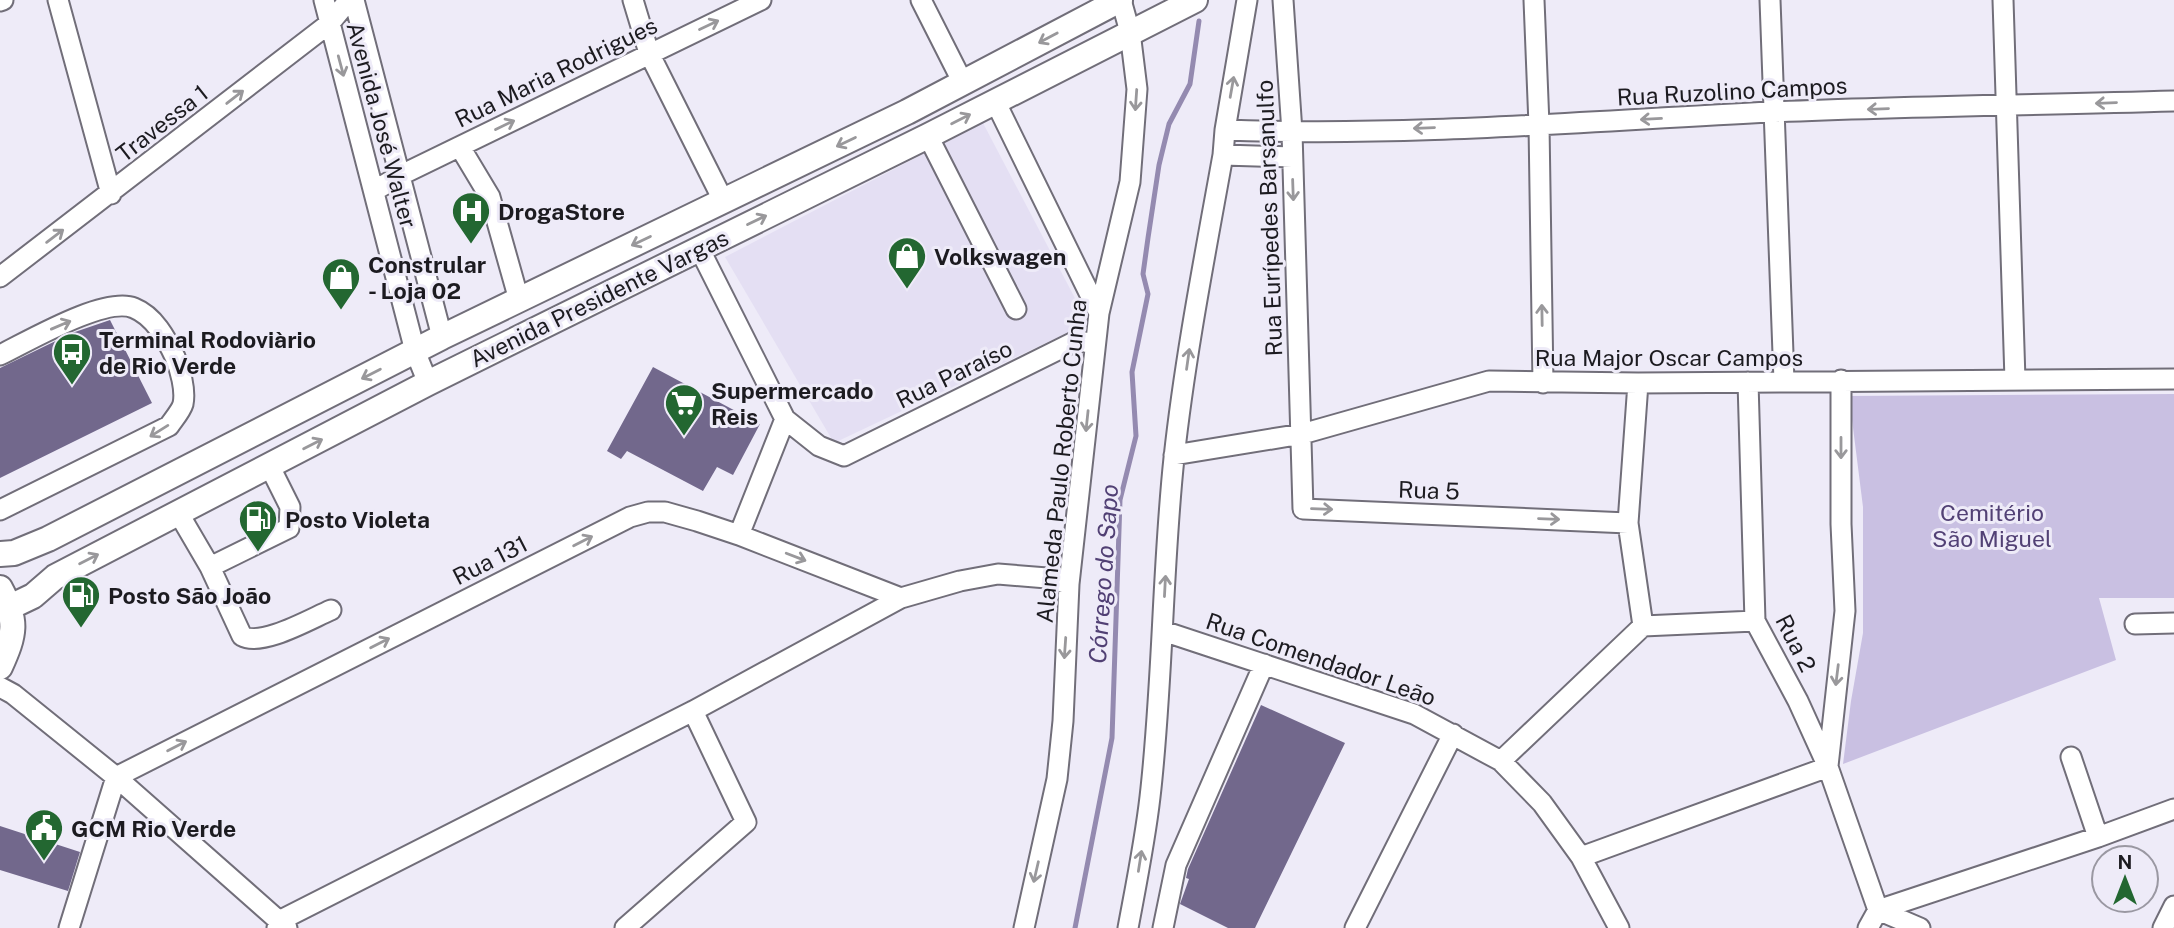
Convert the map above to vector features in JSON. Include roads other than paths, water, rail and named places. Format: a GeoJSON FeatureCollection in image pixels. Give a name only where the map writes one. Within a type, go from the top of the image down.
{"type":"FeatureCollection","features":[{"type":"Feature","properties":{"kind":"main road","name":"Avenida Presidente Vargas"},"geometry":{"type":"LineString","coordinates":[[0,554],[14,554],[48,539],[442,337],[724,202],[963,83],[1120,0]]}},
{"type":"Feature","properties":{"kind":"main road","name":"Avenida Presidente Vargas"},"geometry":{"type":"LineString","coordinates":[[5,598],[33,596],[55,577],[428,383],[928,136],[1195,0]]}},
{"type":"Feature","properties":{"kind":"main road"},"geometry":{"type":"LineString","coordinates":[[0,667],[14,627],[5,598]]}},
{"type":"Feature","properties":{"kind":"street"},"geometry":{"type":"LineString","coordinates":[[58,0],[111,194]]}},
{"type":"Feature","properties":{"kind":"street","name":"Avenida José Walter"},"geometry":{"type":"LineString","coordinates":[[324,0],[415,351],[428,383]]}},
{"type":"Feature","properties":{"kind":"street","name":"Travessa 1"},"geometry":{"type":"LineString","coordinates":[[2,274],[111,194],[330,23],[349,0]]}},
{"type":"Feature","properties":{"kind":"street","name":"Avenida José Walter"},"geometry":{"type":"LineString","coordinates":[[355,0],[442,337]]}},
{"type":"Feature","properties":{"kind":"street"},"geometry":{"type":"LineString","coordinates":[[632,0],[649,53],[724,202]]}},
{"type":"Feature","properties":{"kind":"street","name":"Rua Maria Rodrigues"},"geometry":{"type":"LineString","coordinates":[[374,191],[399,176],[761,0]]}},
{"type":"Feature","properties":{"kind":"street"},"geometry":{"type":"LineString","coordinates":[[921,0],[963,83]]}},
{"type":"Feature","properties":{"kind":"street","name":"Alameda Paulo Roberto Cunha"},"geometry":{"type":"LineString","coordinates":[[1024,928],[1057,779],[1063,721],[1063,669],[1069,584],[1099,313],[1130,182],[1137,89],[1130,32],[1120,0]]}},
{"type":"Feature","properties":{"kind":"street"},"geometry":{"type":"LineString","coordinates":[[1128,928],[1150,799],[1174,455],[1223,155],[1224,130],[1247,0]]}},
{"type":"Feature","properties":{"kind":"street","name":"Rua Eurípedes Barsanulfo"},"geometry":{"type":"LineString","coordinates":[[1283,0],[1292,132],[1302,434]]}},
{"type":"Feature","properties":{"kind":"street"},"geometry":{"type":"LineString","coordinates":[[1534,0],[1543,383]]}},
{"type":"Feature","properties":{"kind":"street"},"geometry":{"type":"LineString","coordinates":[[1770,0],[1784,381]]}},
{"type":"Feature","properties":{"kind":"street"},"geometry":{"type":"LineString","coordinates":[[2003,0],[2015,380]]}},
{"type":"Feature","properties":{"kind":"street"},"geometry":{"type":"LineString","coordinates":[[995,101],[1099,313]]}},
{"type":"Feature","properties":{"kind":"street","name":"Rua Ruzolino Campos"},"geometry":{"type":"LineString","coordinates":[[1224,130],[1292,132],[1539,125],[1774,112],[2174,101]]}},
{"type":"Feature","properties":{"kind":"street"},"geometry":{"type":"LineString","coordinates":[[928,136],[1016,309]]}},
{"type":"Feature","properties":{"kind":"street"},"geometry":{"type":"LineString","coordinates":[[460,147],[490,197],[519,300]]}},
{"type":"Feature","properties":{"kind":"street"},"geometry":{"type":"LineString","coordinates":[[1223,155],[1292,157]]}},
{"type":"Feature","properties":{"kind":"street","name":"Rua Paraíso"},"geometry":{"type":"LineString","coordinates":[[699,248],[785,419],[819,446],[844,456],[1078,340],[1095,345]]}},
{"type":"Feature","properties":{"kind":"street"},"geometry":{"type":"LineString","coordinates":[[0,355],[49,330],[94,311],[119,304],[134,307],[146,315],[166,338],[183,383],[183,405],[169,426],[0,510]]}},
{"type":"Feature","properties":{"kind":"street","name":"Rua Major Oscar Campos"},"geometry":{"type":"LineString","coordinates":[[1174,455],[1302,434],[1489,381],[1639,383],[2174,379]]}},
{"type":"Feature","properties":{"kind":"street"},"geometry":{"type":"LineString","coordinates":[[1581,857],[1828,767],[1845,611],[1841,524],[1841,380]]}},
{"type":"Feature","properties":{"kind":"street","name":"Rua 2"},"geometry":{"type":"LineString","coordinates":[[1748,382],[1755,621],[1798,701],[1828,767],[1878,910]]}},
{"type":"Feature","properties":{"kind":"street"},"geometry":{"type":"LineString","coordinates":[[1639,383],[1628,523],[1643,626]]}},
{"type":"Feature","properties":{"kind":"street"},"geometry":{"type":"LineString","coordinates":[[739,535],[785,419]]}},
{"type":"Feature","properties":{"kind":"street","name":"Rua 5"},"geometry":{"type":"LineString","coordinates":[[1302,434],[1303,509],[1628,523]]}},
{"type":"Feature","properties":{"kind":"street"},"geometry":{"type":"LineString","coordinates":[[210,567],[289,527],[290,507],[270,467]]}},
{"type":"Feature","properties":{"kind":"street","name":"Rua 131"},"geometry":{"type":"LineString","coordinates":[[116,777],[630,517],[648,512],[664,512],[739,535],[901,598]]}},
{"type":"Feature","properties":{"kind":"street"},"geometry":{"type":"LineString","coordinates":[[178,514],[210,567],[242,636],[249,639],[266,638],[331,610]]}},
{"type":"Feature","properties":{"kind":"street"},"geometry":{"type":"LineString","coordinates":[[0,687],[13,694],[116,777],[281,926],[693,711],[901,598],[960,581],[998,574],[1047,578],[1069,584]]}},
{"type":"Feature","properties":{"kind":"street"},"geometry":{"type":"LineString","coordinates":[[1501,761],[1643,626],[1755,621]]}},
{"type":"Feature","properties":{"kind":"street"},"geometry":{"type":"LineString","coordinates":[[2135,624],[2174,623]]}},
{"type":"Feature","properties":{"kind":"street","name":"Rua Comendador Leão"},"geometry":{"type":"LineString","coordinates":[[1163,631],[1414,714],[1501,761],[1542,803],[1581,857],[1619,928]]}},
{"type":"Feature","properties":{"kind":"street"},"geometry":{"type":"LineString","coordinates":[[1163,928],[1176,865],[1264,664]]}},
{"type":"Feature","properties":{"kind":"street"},"geometry":{"type":"LineString","coordinates":[[625,928],[746,822],[693,711]]}},
{"type":"Feature","properties":{"kind":"street"},"geometry":{"type":"LineString","coordinates":[[1355,928],[1453,734]]}},
{"type":"Feature","properties":{"kind":"street"},"geometry":{"type":"LineString","coordinates":[[2071,757],[2098,837]]}},
{"type":"Feature","properties":{"kind":"street"},"geometry":{"type":"LineString","coordinates":[[69,928],[116,777]]}},
{"type":"Feature","properties":{"kind":"street"},"geometry":{"type":"LineString","coordinates":[[1867,928],[1878,910],[2174,809]]}},
{"type":"Feature","properties":{"kind":"street"},"geometry":{"type":"LineString","coordinates":[[2163,928],[2174,906]]}},
{"type":"Feature","properties":{"kind":"street"},"geometry":{"type":"LineString","coordinates":[[1878,910],[1920,928]]}},
{"type":"Feature","properties":{"kind":"waterway","name":"Córrego do Sapo"},"geometry":{"type":"LineString","coordinates":[[1075,928],[1112,738],[1120,500],[1136,436],[1132,372],[1148,294],[1143,274],[1159,165],[1169,124],[1190,84],[1199,21]]}},
{"type":"Feature","properties":{"kind":"place","name":"DrogaStore"},"geometry":{"type":"Point","coordinates":[471,245]}},
{"type":"Feature","properties":{"kind":"place","name":"Volkswagen"},"geometry":{"type":"Point","coordinates":[907,290]}},
{"type":"Feature","properties":{"kind":"place","name":"Constrular - Loja 02"},"geometry":{"type":"Point","coordinates":[341,311]}},
{"type":"Feature","properties":{"kind":"place","name":"Terminal Rodoviàrio de Rio Verde"},"geometry":{"type":"Point","coordinates":[72,386]}},
{"type":"Feature","properties":{"kind":"place","name":"Supermercado Reis"},"geometry":{"type":"Point","coordinates":[684,437]}},
{"type":"Feature","properties":{"kind":"place","name":"Posto Violeta"},"geometry":{"type":"Point","coordinates":[258,553]}},
{"type":"Feature","properties":{"kind":"place","name":"Posto São João"},"geometry":{"type":"Point","coordinates":[81,629]}},
{"type":"Feature","properties":{"kind":"place","name":"GCM Rio Verde"},"geometry":{"type":"Point","coordinates":[44,862]}},
{"type":"Feature","properties":{"kind":"park label","name":"Cemitério São Miguel"},"geometry":{"type":"Point","coordinates":[1992,525]}}]}
